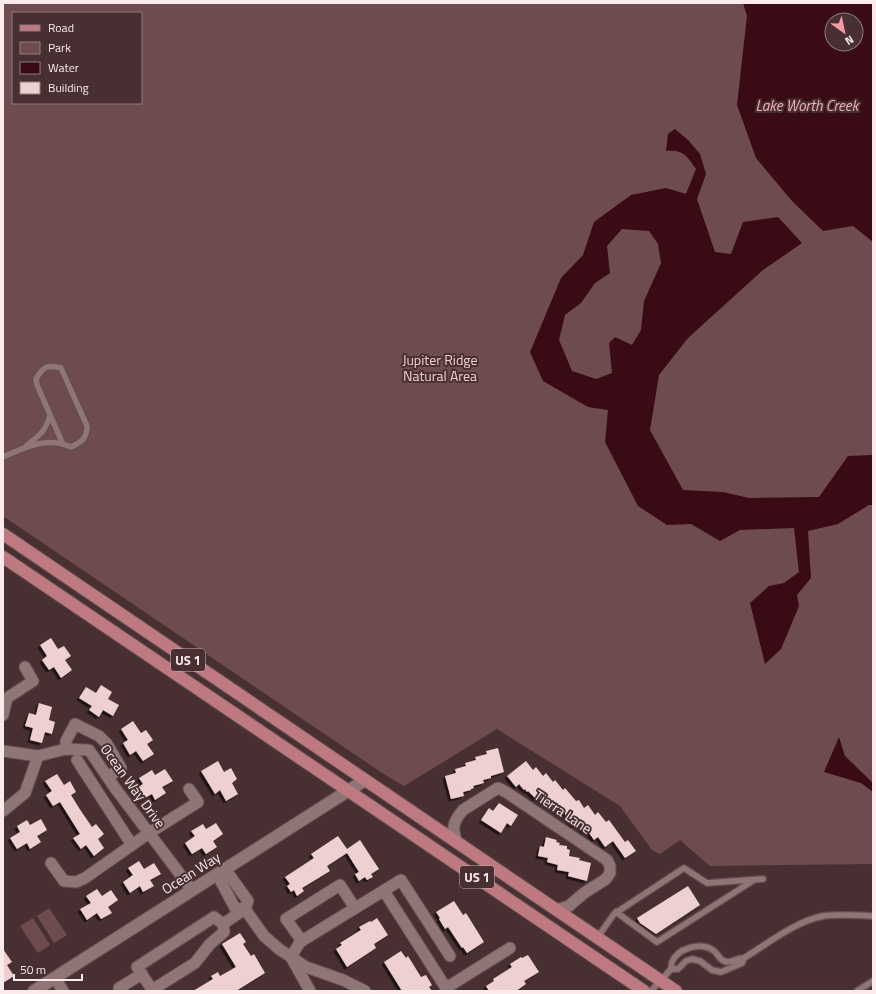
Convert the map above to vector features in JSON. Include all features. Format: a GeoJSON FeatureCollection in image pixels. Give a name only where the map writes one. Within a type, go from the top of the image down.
{"type":"FeatureCollection","features":[{"type":"Feature","properties":{"kind":"main road","name":"US 1"},"geometry":{"type":"LineString","coordinates":[[3,534],[676,991]]}},
{"type":"Feature","properties":{"kind":"main road","name":"US 1"},"geometry":{"type":"LineString","coordinates":[[3,557],[644,991]]}},
{"type":"Feature","properties":{"kind":"street"},"geometry":{"type":"LineString","coordinates":[[3,715],[7,698],[33,680],[25,667]]}},
{"type":"Feature","properties":{"kind":"street"},"geometry":{"type":"LineString","coordinates":[[66,749],[66,741],[74,724],[99,736],[107,744],[121,768],[108,777]]}},
{"type":"Feature","properties":{"kind":"street","name":"Ocean Way Drive"},"geometry":{"type":"LineString","coordinates":[[3,751],[38,756],[66,749],[89,750],[192,890]]}},
{"type":"Feature","properties":{"kind":"street"},"geometry":{"type":"LineString","coordinates":[[3,811],[25,793],[38,756]]}},
{"type":"Feature","properties":{"kind":"street"},"geometry":{"type":"LineString","coordinates":[[77,760],[132,845]]}},
{"type":"Feature","properties":{"kind":"street","name":"Ocean Way"},"geometry":{"type":"LineString","coordinates":[[34,991],[51,984],[192,890],[365,780]]}},
{"type":"Feature","properties":{"kind":"street","name":"Tierra Lane"},"geometry":{"type":"LineString","coordinates":[[457,843],[453,831],[457,818],[463,810],[498,788],[607,860],[610,866],[610,873],[606,879],[569,906],[556,910]]}},
{"type":"Feature","properties":{"kind":"street"},"geometry":{"type":"LineString","coordinates":[[51,863],[64,881],[76,882],[85,878],[149,833],[198,802],[190,789]]}},
{"type":"Feature","properties":{"kind":"street"},"geometry":{"type":"LineString","coordinates":[[221,872],[248,901],[245,909],[223,924]]}},
{"type":"Feature","properties":{"kind":"street"},"geometry":{"type":"LineString","coordinates":[[290,957],[302,941],[401,880],[450,956]]}},
{"type":"Feature","properties":{"kind":"street"},"geometry":{"type":"LineString","coordinates":[[302,941],[286,919],[340,885],[356,908]]}},
{"type":"Feature","properties":{"kind":"street"},"geometry":{"type":"LineString","coordinates":[[384,891],[446,988],[510,948]]}},
{"type":"Feature","properties":{"kind":"street"},"geometry":{"type":"LineString","coordinates":[[245,909],[264,936],[306,968],[343,980],[365,991]]}},
{"type":"Feature","properties":{"kind":"street"},"geometry":{"type":"LineString","coordinates":[[214,917],[223,924],[224,932],[210,944],[195,963],[152,991],[137,967],[214,917]]}},
{"type":"Feature","properties":{"kind":"street"},"geometry":{"type":"LineString","coordinates":[[290,957],[310,991]]}},
{"type":"Feature","properties":{"kind":"street"},"geometry":{"type":"LineString","coordinates":[[121,991],[119,988],[142,974]]}},
{"type":"Feature","properties":{"kind":"street"},"geometry":{"type":"LineString","coordinates":[[51,984],[63,991]]}},
{"type":"Feature","properties":{"kind":"lane"},"geometry":{"type":"LineString","coordinates":[[23,448],[52,442],[62,442],[71,447],[80,443],[87,435],[87,426],[61,368],[51,365],[41,370],[36,379],[37,385],[62,442]]}},
{"type":"Feature","properties":{"kind":"lane"},"geometry":{"type":"LineString","coordinates":[[3,457],[23,448],[41,435],[47,427],[50,416]]}},
{"type":"Feature","properties":{"kind":"lane"},"geometry":{"type":"LineString","coordinates":[[598,938],[616,912],[684,868],[707,883],[763,879]]}},
{"type":"Feature","properties":{"kind":"lane"},"geometry":{"type":"LineString","coordinates":[[616,912],[657,942],[756,879]]}},
{"type":"Feature","properties":{"kind":"lane"},"geometry":{"type":"LineString","coordinates":[[651,991],[671,969],[672,961],[682,951],[693,946],[713,950],[721,960],[733,962],[738,958],[744,958],[793,928],[822,917],[840,915],[873,916]]}},
{"type":"Feature","properties":{"kind":"lane"},"geometry":{"type":"LineString","coordinates":[[671,969],[678,969],[686,961],[692,959],[700,961],[712,970],[721,972],[729,970],[742,963],[744,958]]}},
{"type":"Feature","properties":{"kind":"lane"},"geometry":{"type":"LineString","coordinates":[[857,991],[873,981]]}},
{"type":"Feature","properties":{"kind":"green space","name":"Jupiter Ridge Natural Area"},"geometry":{"type":"Polygon","coordinates":[[[3,3],[788,3],[873,209],[873,864],[710,866],[680,840],[660,854],[652,850],[620,806],[497,729],[404,786],[382,773],[3,516],[3,3]]]}},
{"type":"Feature","properties":{"kind":"green space"},"geometry":{"type":"Polygon","coordinates":[[[49,908],[67,935],[54,943],[37,916],[49,908]]]}},
{"type":"Feature","properties":{"kind":"green space"},"geometry":{"type":"Polygon","coordinates":[[[33,918],[50,945],[38,953],[20,926],[33,918]]]}},
{"type":"Feature","properties":{"kind":"water","name":"Lake Worth Creek"},"geometry":{"type":"Polygon","coordinates":[[[743,3],[873,3],[873,242],[853,226],[823,231],[792,201],[756,158],[737,105],[747,16],[743,3]]]}},
{"type":"Feature","properties":{"kind":"water"},"geometry":{"type":"Polygon","coordinates":[[[675,129],[688,140],[700,154],[706,174],[697,199],[715,252],[731,254],[743,222],[778,217],[802,243],[763,270],[688,338],[659,375],[650,430],[683,490],[723,492],[749,498],[819,497],[848,456],[873,455],[873,505],[869,505],[838,524],[808,531],[811,578],[797,595],[799,606],[781,649],[765,664],[750,603],[769,586],[784,583],[799,572],[794,528],[740,530],[720,541],[691,524],[667,525],[638,506],[605,442],[608,410],[588,407],[543,381],[530,352],[561,278],[583,255],[594,222],[631,195],[666,188],[686,194],[696,169],[690,160],[681,152],[666,151],[668,134],[675,129]],[[622,229],[607,246],[610,273],[595,283],[581,303],[565,315],[559,340],[572,371],[596,379],[612,373],[609,343],[615,337],[632,345],[641,330],[644,301],[661,263],[658,244],[649,231],[622,229]]]}},
{"type":"Feature","properties":{"kind":"water"},"geometry":{"type":"Polygon","coordinates":[[[839,737],[845,756],[873,783],[873,792],[861,783],[824,772],[839,737]]]}},
{"type":"Feature","properties":{"kind":"building"},"geometry":{"type":"Polygon","coordinates":[[[51,638],[58,649],[64,646],[71,656],[65,660],[72,670],[61,678],[54,667],[49,670],[42,660],[47,656],[40,645],[51,638]]]}},
{"type":"Feature","properties":{"kind":"building"},"geometry":{"type":"Polygon","coordinates":[[[101,685],[112,692],[108,699],[119,705],[113,716],[103,710],[99,717],[89,710],[92,706],[79,698],[86,687],[96,693],[101,685]]]}},
{"type":"Feature","properties":{"kind":"building"},"geometry":{"type":"Polygon","coordinates":[[[39,703],[52,707],[49,720],[55,722],[52,734],[45,732],[42,743],[30,740],[33,728],[25,726],[29,713],[36,715],[39,703]]]}},
{"type":"Feature","properties":{"kind":"building"},"geometry":{"type":"Polygon","coordinates":[[[133,721],[141,733],[146,730],[153,740],[147,744],[154,754],[143,761],[136,751],[130,755],[123,743],[128,740],[121,729],[133,721]]]}},
{"type":"Feature","properties":{"kind":"building"},"geometry":{"type":"Polygon","coordinates":[[[498,748],[504,772],[491,776],[491,778],[483,780],[484,783],[473,786],[474,788],[471,790],[463,792],[464,796],[451,799],[445,776],[456,773],[455,769],[466,766],[465,763],[476,760],[475,757],[487,754],[486,751],[498,748]]]}},
{"type":"Feature","properties":{"kind":"building"},"geometry":{"type":"Polygon","coordinates":[[[218,761],[224,772],[231,768],[237,779],[232,783],[238,794],[226,801],[220,790],[215,794],[201,771],[218,761]]]}},
{"type":"Feature","properties":{"kind":"building"},"geometry":{"type":"Polygon","coordinates":[[[526,761],[533,770],[536,767],[543,776],[546,773],[553,782],[555,780],[563,790],[565,788],[576,801],[579,800],[584,808],[588,805],[595,815],[598,812],[606,822],[609,820],[625,842],[628,840],[636,851],[625,858],[613,841],[605,847],[598,837],[594,840],[587,830],[584,832],[577,823],[573,826],[561,808],[557,810],[555,808],[554,810],[548,803],[547,805],[545,802],[543,803],[538,797],[536,799],[519,784],[516,787],[507,776],[526,761]]]}},
{"type":"Feature","properties":{"kind":"building"},"geometry":{"type":"Polygon","coordinates":[[[165,769],[173,781],[162,787],[166,793],[155,800],[152,794],[141,800],[134,790],[143,784],[139,778],[152,770],[155,775],[165,769]]]}},
{"type":"Feature","properties":{"kind":"building"},"geometry":{"type":"Polygon","coordinates":[[[57,774],[64,785],[70,781],[76,792],[71,795],[81,811],[92,827],[96,824],[104,834],[98,839],[104,848],[94,856],[86,845],[81,849],[73,838],[80,834],[60,802],[53,806],[46,795],[52,791],[45,781],[57,774]]]}},
{"type":"Feature","properties":{"kind":"building"},"geometry":{"type":"Polygon","coordinates":[[[499,803],[518,815],[511,826],[507,823],[501,833],[481,820],[489,808],[493,811],[499,803]]]}},
{"type":"Feature","properties":{"kind":"building"},"geometry":{"type":"Polygon","coordinates":[[[41,819],[47,830],[37,836],[41,842],[30,849],[27,843],[17,849],[10,838],[20,832],[17,826],[27,820],[30,825],[41,819]]]}},
{"type":"Feature","properties":{"kind":"building"},"geometry":{"type":"Polygon","coordinates":[[[216,823],[223,834],[213,841],[217,847],[206,854],[202,848],[192,854],[185,843],[195,836],[191,831],[203,824],[206,829],[216,823]]]}},
{"type":"Feature","properties":{"kind":"building"},"geometry":{"type":"Polygon","coordinates":[[[338,836],[347,849],[360,840],[379,869],[371,874],[373,877],[367,880],[365,877],[359,881],[355,874],[359,872],[347,853],[327,866],[330,871],[302,888],[304,891],[297,896],[294,890],[291,892],[287,886],[290,884],[285,877],[314,858],[311,854],[338,836]]]}},
{"type":"Feature","properties":{"kind":"building"},"geometry":{"type":"Polygon","coordinates":[[[546,837],[557,840],[556,842],[560,843],[559,845],[567,846],[567,849],[570,850],[569,856],[580,858],[579,860],[591,863],[587,881],[568,876],[569,872],[557,870],[558,865],[547,862],[548,858],[538,856],[540,846],[544,847],[546,837]]]}},
{"type":"Feature","properties":{"kind":"building"},"geometry":{"type":"Polygon","coordinates":[[[139,861],[144,869],[154,863],[161,874],[150,880],[154,886],[143,892],[140,886],[130,893],[123,882],[133,875],[128,868],[139,861]]]}},
{"type":"Feature","properties":{"kind":"building"},"geometry":{"type":"Polygon","coordinates":[[[688,886],[700,905],[656,934],[640,923],[637,918],[688,886]]]}},
{"type":"Feature","properties":{"kind":"building"},"geometry":{"type":"Polygon","coordinates":[[[97,889],[102,896],[111,890],[118,900],[108,907],[112,913],[101,919],[97,913],[87,920],[80,909],[91,903],[86,896],[97,889]]]}},
{"type":"Feature","properties":{"kind":"building"},"geometry":{"type":"Polygon","coordinates":[[[454,901],[463,915],[466,913],[484,942],[467,953],[448,927],[445,929],[436,912],[454,901]]]}},
{"type":"Feature","properties":{"kind":"building"},"geometry":{"type":"Polygon","coordinates":[[[377,918],[388,935],[374,944],[376,948],[347,967],[336,949],[342,945],[340,943],[361,930],[359,927],[377,918]]]}},
{"type":"Feature","properties":{"kind":"building"},"geometry":{"type":"Polygon","coordinates":[[[240,933],[246,942],[243,944],[251,956],[254,954],[265,973],[236,991],[193,991],[213,979],[211,976],[218,972],[220,976],[236,967],[222,944],[240,933]]]}},
{"type":"Feature","properties":{"kind":"building"},"geometry":{"type":"Polygon","coordinates":[[[3,949],[12,962],[7,965],[14,976],[3,983],[3,949]]]}},
{"type":"Feature","properties":{"kind":"building"},"geometry":{"type":"Polygon","coordinates":[[[401,951],[406,958],[408,956],[421,977],[426,975],[432,985],[429,987],[432,991],[402,991],[384,962],[401,951]]]}},
{"type":"Feature","properties":{"kind":"building"},"geometry":{"type":"Polygon","coordinates":[[[528,955],[539,972],[524,981],[526,984],[516,991],[489,991],[486,986],[494,981],[493,979],[512,967],[510,964],[521,957],[522,958],[528,955]]]}}]}
